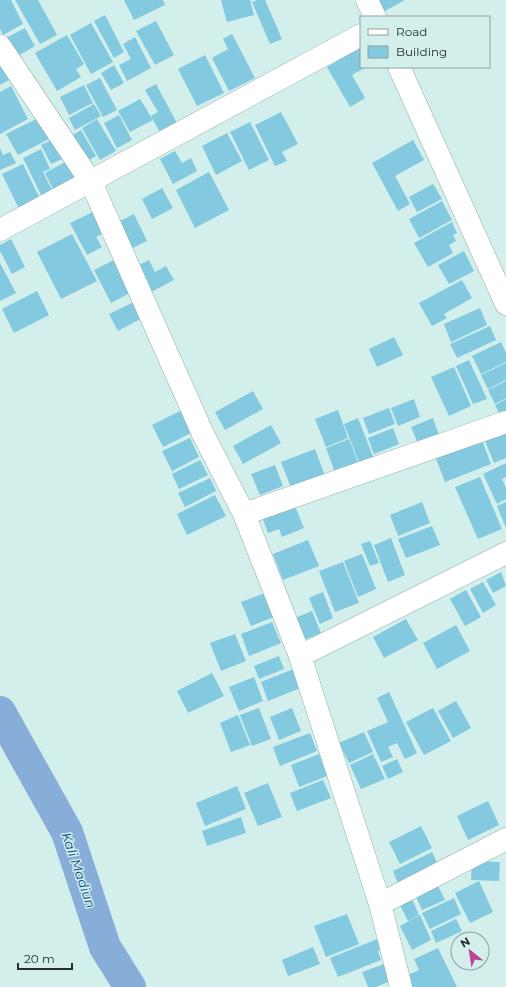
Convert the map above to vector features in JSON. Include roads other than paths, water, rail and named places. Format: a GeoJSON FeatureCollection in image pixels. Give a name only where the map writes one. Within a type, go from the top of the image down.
{"type":"FeatureCollection","features":[{"type":"Feature","properties":{"kind":"street"},"geometry":{"type":"LineString","coordinates":[[367,0],[375,16]]}},
{"type":"Feature","properties":{"kind":"street"},"geometry":{"type":"LineString","coordinates":[[0,230],[360,36]]}},
{"type":"Feature","properties":{"kind":"street"},"geometry":{"type":"LineString","coordinates":[[0,46],[91,182],[203,434],[244,514],[300,656],[380,904],[401,987]]}},
{"type":"Feature","properties":{"kind":"street"},"geometry":{"type":"LineString","coordinates":[[399,68],[506,304]]}},
{"type":"Feature","properties":{"kind":"street"},"geometry":{"type":"LineString","coordinates":[[244,514],[506,422]]}},
{"type":"Feature","properties":{"kind":"street"},"geometry":{"type":"LineString","coordinates":[[300,656],[506,553]]}},
{"type":"Feature","properties":{"kind":"street"},"geometry":{"type":"LineString","coordinates":[[380,904],[506,839]]}},
{"type":"Feature","properties":{"kind":"waterway","name":"Kali Madiun"},"geometry":{"type":"LineString","coordinates":[[0,712],[67,832],[105,947],[130,987]]}}]}
